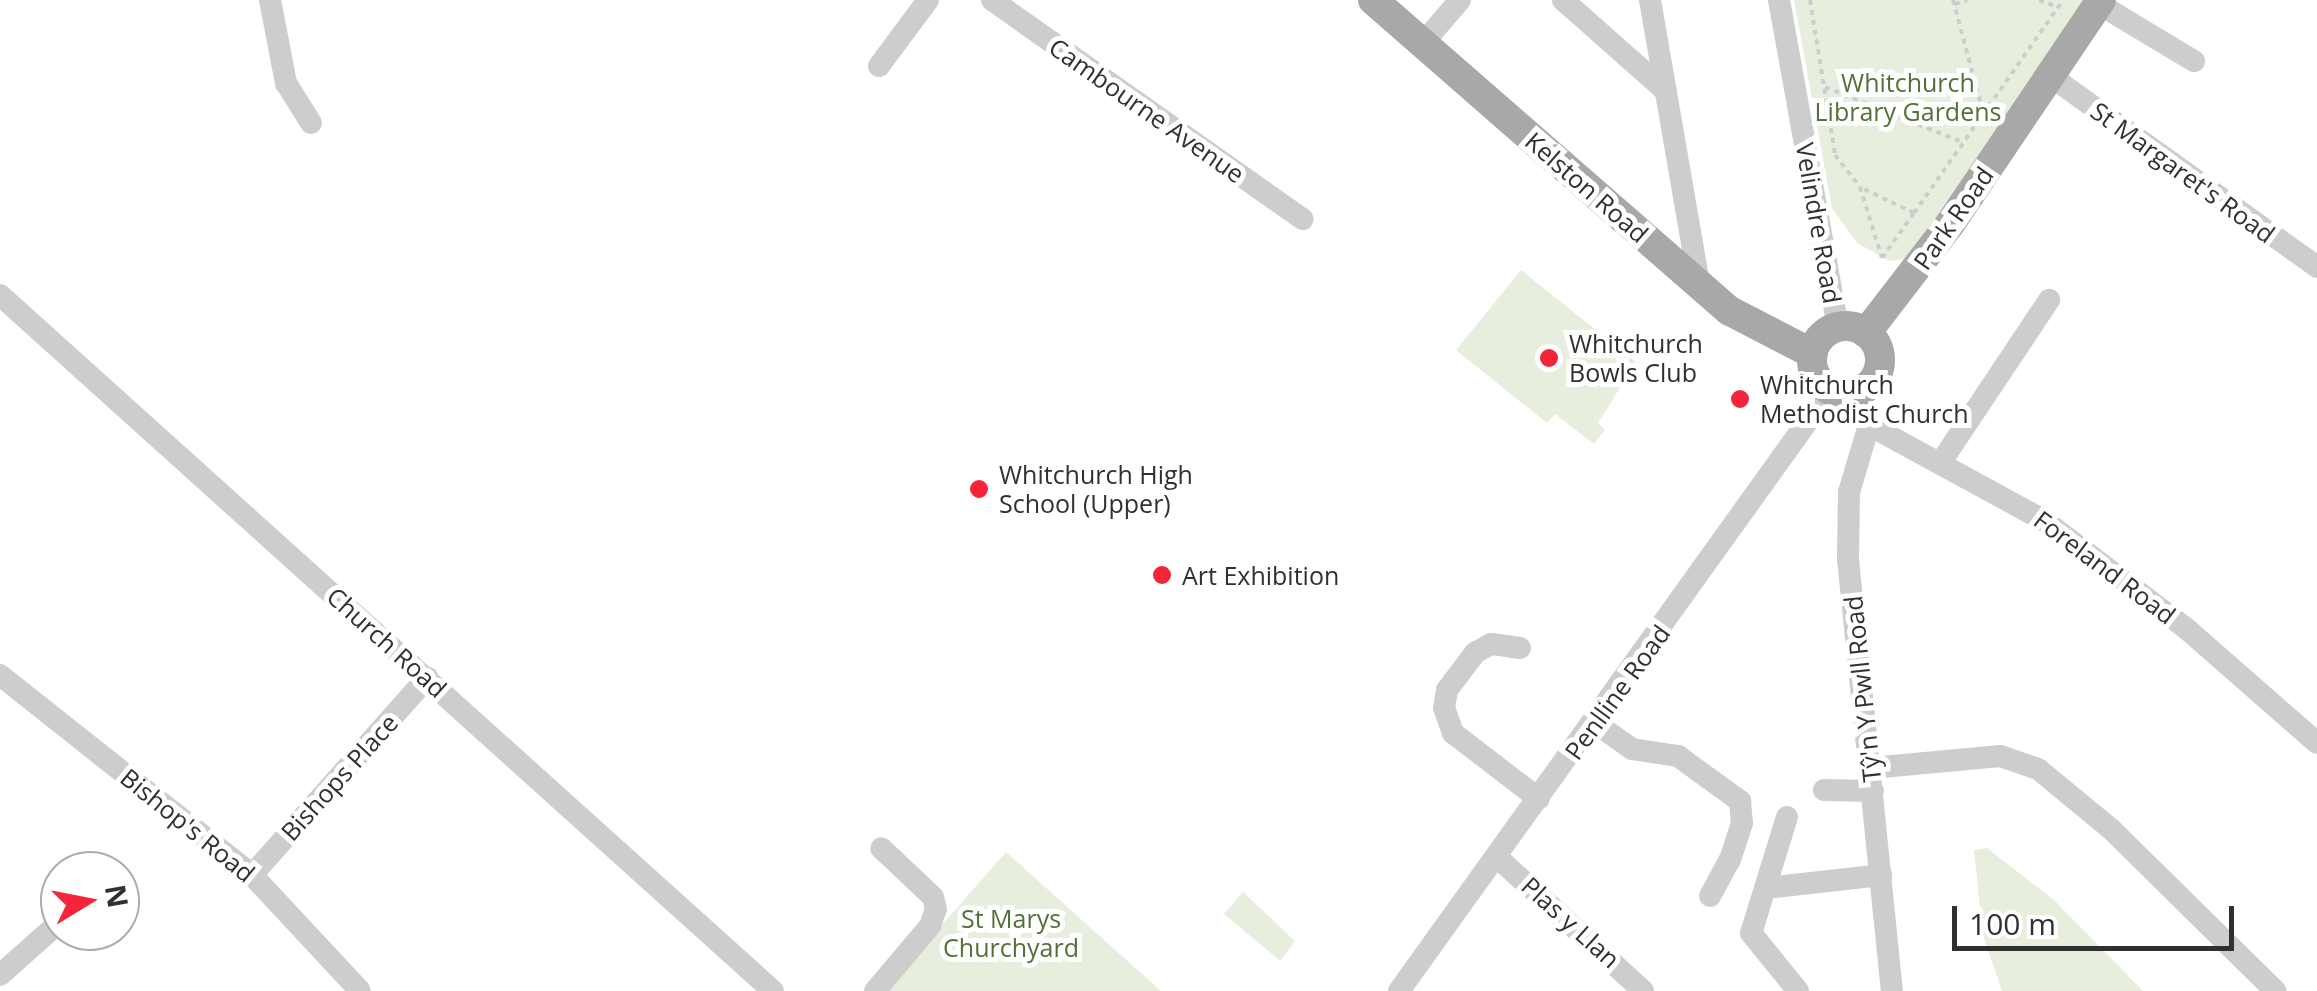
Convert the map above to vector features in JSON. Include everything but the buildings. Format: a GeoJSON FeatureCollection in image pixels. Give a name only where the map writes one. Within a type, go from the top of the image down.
{"type":"FeatureCollection","features":[{"type":"Feature","properties":{"kind":"main road","name":"Kelston Road"},"geometry":{"type":"LineString","coordinates":[[1373,0],[1698,284],[1746,322],[1814,354]]}},
{"type":"Feature","properties":{"kind":"main road","name":"Park Road"},"geometry":{"type":"LineString","coordinates":[[1852,330],[1939,240],[2100,2]]}},
{"type":"Feature","properties":{"kind":"main road"},"geometry":{"type":"LineString","coordinates":[[1852,330],[1880,362],[1872,382],[1844,391],[1817,376],[1814,354],[1824,334],[1852,330]]}},
{"type":"Feature","properties":{"kind":"street"},"geometry":{"type":"LineString","coordinates":[[270,0],[286,83],[310,122]]}},
{"type":"Feature","properties":{"kind":"street"},"geometry":{"type":"LineString","coordinates":[[880,66],[928,0]]}},
{"type":"Feature","properties":{"kind":"street","name":"Cambourne Avenue"},"geometry":{"type":"LineString","coordinates":[[992,0],[1302,219]]}},
{"type":"Feature","properties":{"kind":"street"},"geometry":{"type":"LineString","coordinates":[[1422,43],[1460,0]]}},
{"type":"Feature","properties":{"kind":"street"},"geometry":{"type":"LineString","coordinates":[[1562,0],[1666,91]]}},
{"type":"Feature","properties":{"kind":"street"},"geometry":{"type":"LineString","coordinates":[[1650,0],[1698,284]]}},
{"type":"Feature","properties":{"kind":"street","name":"Velindre Road"},"geometry":{"type":"LineString","coordinates":[[1779,0],[1852,330]]}},
{"type":"Feature","properties":{"kind":"street"},"geometry":{"type":"LineString","coordinates":[[2100,2],[2194,61]]}},
{"type":"Feature","properties":{"kind":"street","name":"St Margaret's Road"},"geometry":{"type":"LineString","coordinates":[[2049,76],[2313,257]]}},
{"type":"Feature","properties":{"kind":"street","name":"Church Road"},"geometry":{"type":"LineString","coordinates":[[0,295],[773,991]]}},
{"type":"Feature","properties":{"kind":"street"},"geometry":{"type":"LineString","coordinates":[[1941,462],[2049,300]]}},
{"type":"Feature","properties":{"kind":"street"},"geometry":{"type":"LineString","coordinates":[[1844,391],[1869,426]]}},
{"type":"Feature","properties":{"kind":"street","name":"Penlline Road"},"geometry":{"type":"LineString","coordinates":[[1399,991],[1594,722],[1844,391]]}},
{"type":"Feature","properties":{"kind":"street","name":"Foreland Road"},"geometry":{"type":"LineString","coordinates":[[1869,426],[2045,521],[2128,582],[2317,743]]}},
{"type":"Feature","properties":{"kind":"street","name":"Tŷ'n Y Pwll Road"},"geometry":{"type":"LineString","coordinates":[[1869,426],[1850,492],[1848,531],[1892,991]]}},
{"type":"Feature","properties":{"kind":"street"},"geometry":{"type":"LineString","coordinates":[[1520,648],[1491,644],[1475,653],[1447,690],[1444,708],[1453,733],[1539,800]]}},
{"type":"Feature","properties":{"kind":"street","name":"Bishop's Road"},"geometry":{"type":"LineString","coordinates":[[0,675],[252,875],[360,991]]}},
{"type":"Feature","properties":{"kind":"street","name":"Bishops Place"},"geometry":{"type":"LineString","coordinates":[[252,875],[427,678]]}},
{"type":"Feature","properties":{"kind":"street"},"geometry":{"type":"LineString","coordinates":[[1594,722],[1632,749],[1678,756],[1740,801],[1742,823],[1730,859],[1710,896]]}},
{"type":"Feature","properties":{"kind":"street"},"geometry":{"type":"LineString","coordinates":[[1824,790],[2000,756],[2038,769],[2111,829],[2274,991]]}},
{"type":"Feature","properties":{"kind":"street"},"geometry":{"type":"LineString","coordinates":[[1788,817],[1751,933],[1798,991]]}},
{"type":"Feature","properties":{"kind":"street"},"geometry":{"type":"LineString","coordinates":[[874,991],[930,926],[936,909],[933,897],[882,848]]}},
{"type":"Feature","properties":{"kind":"street","name":"Plas y Llan"},"geometry":{"type":"LineString","coordinates":[[1496,857],[1644,991]]}},
{"type":"Feature","properties":{"kind":"street"},"geometry":{"type":"LineString","coordinates":[[1766,888],[1881,875]]}},
{"type":"Feature","properties":{"kind":"street"},"geometry":{"type":"LineString","coordinates":[[0,975],[40,940]]}},
{"type":"Feature","properties":{"kind":"path"},"geometry":{"type":"LineString","coordinates":[[1810,0],[1835,156],[1860,187],[1882,258],[2063,0]]}},
{"type":"Feature","properties":{"kind":"path"},"geometry":{"type":"LineString","coordinates":[[1967,0],[1954,2],[1982,112]]}},
{"type":"Feature","properties":{"kind":"path"},"geometry":{"type":"LineString","coordinates":[[2039,0],[2058,7]]}},
{"type":"Feature","properties":{"kind":"path"},"geometry":{"type":"LineString","coordinates":[[1824,86],[1962,142]]}},
{"type":"Feature","properties":{"kind":"path"},"geometry":{"type":"LineString","coordinates":[[1860,187],[1914,213]]}},
{"type":"Feature","properties":{"kind":"green space","name":"Whitchurch Library Gardens"},"geometry":{"type":"Polygon","coordinates":[[[1794,0],[2090,0],[1909,258],[1890,261],[1857,243],[1832,208],[1794,0]]]}},
{"type":"Feature","properties":{"kind":"green space","name":"Whitchurch Bowls Club"},"geometry":{"type":"Polygon","coordinates":[[[1521,270],[1636,362],[1598,423],[1605,430],[1594,444],[1555,414],[1547,423],[1456,350],[1521,270]]]}},
{"type":"Feature","properties":{"kind":"green space"},"geometry":{"type":"Polygon","coordinates":[[[1987,848],[2054,900],[2143,991],[2002,991],[1983,936],[1978,889],[1974,850],[1987,848]]]}},
{"type":"Feature","properties":{"kind":"green space","name":"St Marys Churchyard"},"geometry":{"type":"Polygon","coordinates":[[[1006,852],[1161,991],[884,991],[1006,852]]]}},
{"type":"Feature","properties":{"kind":"green space"},"geometry":{"type":"Polygon","coordinates":[[[1243,892],[1295,941],[1280,961],[1224,914],[1243,892]]]}},
{"type":"Feature","properties":{"kind":"place","name":"Whitchurch Bowls Club"},"geometry":{"type":"Point","coordinates":[1549,358]}},
{"type":"Feature","properties":{"kind":"place","name":"Whitchurch Methodist Church"},"geometry":{"type":"Point","coordinates":[1740,399]}},
{"type":"Feature","properties":{"kind":"place","name":"Whitchurch High School (Upper)"},"geometry":{"type":"Point","coordinates":[979,489]}},
{"type":"Feature","properties":{"kind":"place","name":"Art Exhibition"},"geometry":{"type":"Point","coordinates":[1162,575]}}]}
